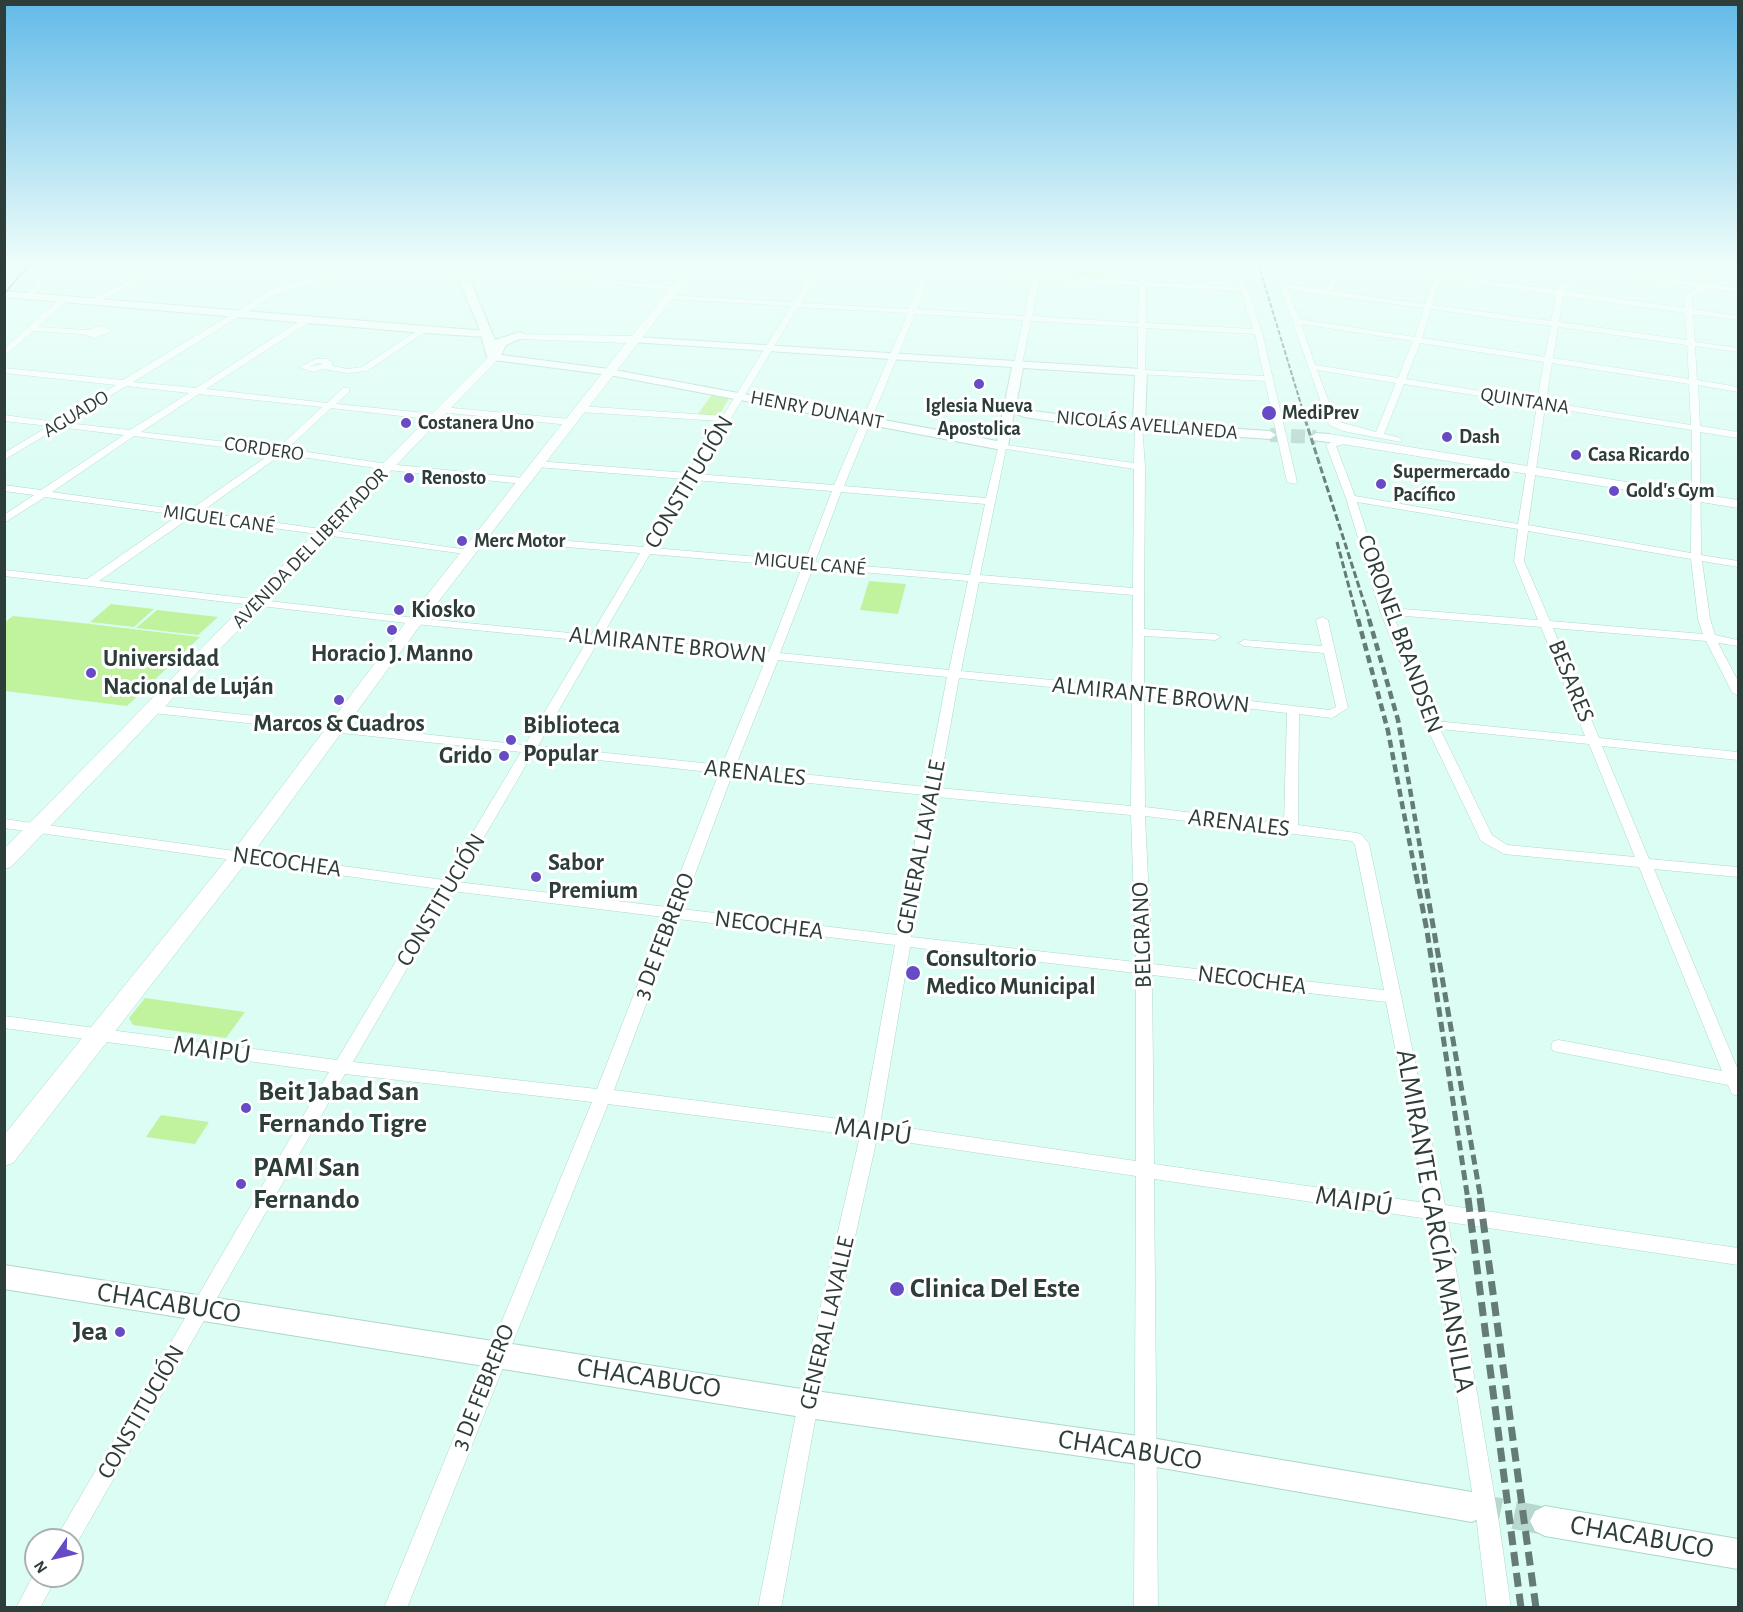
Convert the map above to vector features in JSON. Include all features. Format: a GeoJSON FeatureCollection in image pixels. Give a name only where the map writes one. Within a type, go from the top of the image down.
{"type":"FeatureCollection","features":[{"type":"Feature","properties":{"kind":"main road"},"geometry":{"type":"LineString","coordinates":[[488,338],[494,357]]}},
{"type":"Feature","properties":{"kind":"main road"},"geometry":{"type":"LineString","coordinates":[[494,357],[503,340],[507,338]]}},
{"type":"Feature","properties":{"kind":"main road"},"geometry":{"type":"LineString","coordinates":[[593,338],[636,340]]}},
{"type":"Feature","properties":{"kind":"main road"},"geometry":{"type":"LineString","coordinates":[[4,1155],[241,855],[415,621],[636,340]]}},
{"type":"Feature","properties":{"kind":"main road","name":"AVENIDA DEL LIBERTADOR"},"geometry":{"type":"LineString","coordinates":[[4,862],[325,534],[494,357]]}},
{"type":"Feature","properties":{"kind":"main road"},"geometry":{"type":"LineString","coordinates":[[1327,434],[1398,440],[1531,466]]}},
{"type":"Feature","properties":{"kind":"main road"},"geometry":{"type":"LineString","coordinates":[[1327,434],[1358,442],[1531,466],[1696,493],[1738,497]]}},
{"type":"Feature","properties":{"kind":"main road"},"geometry":{"type":"LineString","coordinates":[[1696,493],[1738,504]]}},
{"type":"Feature","properties":{"kind":"street"},"geometry":{"type":"LineString","coordinates":[[4,354],[22,338]]}},
{"type":"Feature","properties":{"kind":"street","name":"AGUADO"},"geometry":{"type":"LineString","coordinates":[[4,458],[197,338]]}},
{"type":"Feature","properties":{"kind":"street"},"geometry":{"type":"LineString","coordinates":[[4,520],[279,338]]}},
{"type":"Feature","properties":{"kind":"street"},"geometry":{"type":"LineString","coordinates":[[326,367],[348,371],[364,369],[411,338]]}},
{"type":"Feature","properties":{"kind":"street","name":"CONSTITUCIÓN"},"geometry":{"type":"LineString","coordinates":[[73,1528],[341,1067],[774,338]]}},
{"type":"Feature","properties":{"kind":"street","name":"3 DE FEBRERO"},"geometry":{"type":"LineString","coordinates":[[394,1608],[603,1096],[727,770],[774,656],[838,488],[902,338]]}},
{"type":"Feature","properties":{"kind":"street","name":"GENERAL LAVALLE"},"geometry":{"type":"LineString","coordinates":[[769,1608],[808,1404],[870,1130],[954,674],[1023,338]]}},
{"type":"Feature","properties":{"kind":"street","name":"BELGRANO"},"geometry":{"type":"LineString","coordinates":[[1142,338],[1137,692],[1138,811],[1144,967],[1146,1608]]}},
{"type":"Feature","properties":{"kind":"street"},"geometry":{"type":"LineString","coordinates":[[1259,338],[1292,482]]}},
{"type":"Feature","properties":{"kind":"street"},"geometry":{"type":"LineString","coordinates":[[1301,338],[1330,420],[1327,434],[1379,436],[1398,440]]}},
{"type":"Feature","properties":{"kind":"street"},"geometry":{"type":"LineString","coordinates":[[1413,338],[1738,389]]}},
{"type":"Feature","properties":{"kind":"street","name":"BESARES"},"geometry":{"type":"LineString","coordinates":[[1554,338],[1531,466],[1520,561],[1737,1084]]}},
{"type":"Feature","properties":{"kind":"street"},"geometry":{"type":"LineString","coordinates":[[1648,338],[1738,350]]}},
{"type":"Feature","properties":{"kind":"street"},"geometry":{"type":"LineString","coordinates":[[1691,338],[1696,428],[1696,556],[1704,619],[1710,638],[1738,692]]}},
{"type":"Feature","properties":{"kind":"street"},"geometry":{"type":"LineString","coordinates":[[1379,436],[1418,339]]}},
{"type":"Feature","properties":{"kind":"street"},"geometry":{"type":"LineString","coordinates":[[636,340],[1268,379]]}},
{"type":"Feature","properties":{"kind":"street","name":"HENRY DUNANT"},"geometry":{"type":"LineString","coordinates":[[494,357],[609,372],[1002,446],[1140,467]]}},
{"type":"Feature","properties":{"kind":"street","name":"QUINTANA"},"geometry":{"type":"LineString","coordinates":[[1312,367],[1738,435]]}},
{"type":"Feature","properties":{"kind":"street"},"geometry":{"type":"LineString","coordinates":[[4,370],[329,405],[570,422]]}},
{"type":"Feature","properties":{"kind":"street"},"geometry":{"type":"LineString","coordinates":[[89,583],[187,515],[200,509],[279,451],[346,390]]}},
{"type":"Feature","properties":{"kind":"street"},"geometry":{"type":"LineString","coordinates":[[580,409],[726,419]]}},
{"type":"Feature","properties":{"kind":"street","name":"NICOLÁS AVELLANEDA"},"geometry":{"type":"LineString","coordinates":[[1008,412],[1070,420],[1270,435]]}},
{"type":"Feature","properties":{"kind":"street","name":"CORDERO"},"geometry":{"type":"LineString","coordinates":[[4,418],[134,432],[388,467],[523,482]]}},
{"type":"Feature","properties":{"kind":"street","name":"CORONEL BRANDSEN"},"geometry":{"type":"LineString","coordinates":[[1358,442],[1331,444],[1351,498],[1386,611],[1431,724],[1486,838],[1492,844],[1504,849],[1645,863]]}},
{"type":"Feature","properties":{"kind":"street"},"geometry":{"type":"LineString","coordinates":[[537,464],[990,501]]}},
{"type":"Feature","properties":{"kind":"street","name":"MIGUEL CANÉ"},"geometry":{"type":"LineString","coordinates":[[4,488],[469,553]]}},
{"type":"Feature","properties":{"kind":"street"},"geometry":{"type":"LineString","coordinates":[[1351,498],[1738,564]]}},
{"type":"Feature","properties":{"kind":"street","name":"MIGUEL CANÉ"},"geometry":{"type":"LineString","coordinates":[[481,537],[1139,592]]}},
{"type":"Feature","properties":{"kind":"street","name":"ALMIRANTE BROWN"},"geometry":{"type":"LineString","coordinates":[[4,573],[415,621],[1137,692],[1332,714],[1342,708],[1329,650]]}},
{"type":"Feature","properties":{"kind":"street"},"geometry":{"type":"LineString","coordinates":[[1386,611],[1710,638],[1738,643]]}},
{"type":"Feature","properties":{"kind":"street"},"geometry":{"type":"LineString","coordinates":[[1244,643],[1329,650],[1322,620]]}},
{"type":"Feature","properties":{"kind":"street"},"geometry":{"type":"LineString","coordinates":[[1138,632],[1215,638]]}},
{"type":"Feature","properties":{"kind":"street","name":"ARENALES"},"geometry":{"type":"LineString","coordinates":[[153,709],[933,792],[1138,811],[1357,838]]}},
{"type":"Feature","properties":{"kind":"street"},"geometry":{"type":"LineString","coordinates":[[1291,829],[1293,710]]}},
{"type":"Feature","properties":{"kind":"street"},"geometry":{"type":"LineString","coordinates":[[1431,724],[1738,756]]}},
{"type":"Feature","properties":{"kind":"street","name":"NECOCHEA"},"geometry":{"type":"LineString","coordinates":[[4,823],[40,826],[449,886],[1393,997]]}},
{"type":"Feature","properties":{"kind":"street","name":"ALMIRANTE GARCÍA MANSILLA"},"geometry":{"type":"LineString","coordinates":[[1357,838],[1362,844],[1437,1213],[1480,1515],[1499,1608]]}},
{"type":"Feature","properties":{"kind":"street"},"geometry":{"type":"LineString","coordinates":[[1645,863],[1738,872]]}},
{"type":"Feature","properties":{"kind":"street","name":"MAIPÚ"},"geometry":{"type":"LineString","coordinates":[[4,1022],[341,1067],[603,1096],[870,1130],[1738,1256]]}},
{"type":"Feature","properties":{"kind":"street"},"geometry":{"type":"LineString","coordinates":[[1559,1046],[1737,1084]]}},
{"type":"Feature","properties":{"kind":"street","name":"CHACABUCO"},"geometry":{"type":"LineString","coordinates":[[4,1277],[808,1404],[1145,1451],[1294,1477],[1480,1515]]}},
{"type":"Feature","properties":{"kind":"street","name":"CHACABUCO"},"geometry":{"type":"LineString","coordinates":[[1545,1521],[1738,1554]]}},
{"type":"Feature","properties":{"kind":"street"},"geometry":{"type":"LineString","coordinates":[[27,1608],[38,1588]]}},
{"type":"Feature","properties":{"kind":"green space"},"geometry":{"type":"Polygon","coordinates":[[[713,393],[730,397],[718,417],[697,415],[713,393]]]}},
{"type":"Feature","properties":{"kind":"green space"},"geometry":{"type":"Polygon","coordinates":[[[869,581],[906,584],[898,614],[860,610],[869,581]]]}},
{"type":"Feature","properties":{"kind":"green space"},"geometry":{"type":"Polygon","coordinates":[[[111,604],[154,609],[134,627],[90,622],[111,604]]]}},
{"type":"Feature","properties":{"kind":"green space"},"geometry":{"type":"Polygon","coordinates":[[[157,610],[218,617],[198,635],[136,628],[157,610]]]}},
{"type":"Feature","properties":{"kind":"green space"},"geometry":{"type":"Polygon","coordinates":[[[13,616],[200,637],[127,706],[5,691],[5,622],[13,616]]]}},
{"type":"Feature","properties":{"kind":"green space"},"geometry":{"type":"Polygon","coordinates":[[[145,998],[245,1012],[226,1038],[133,1025],[129,1018],[145,998]]]}},
{"type":"Feature","properties":{"kind":"green space"},"geometry":{"type":"Polygon","coordinates":[[[161,1115],[209,1122],[195,1144],[146,1137],[161,1115]]]}},
{"type":"Feature","properties":{"kind":"tunnel"},"geometry":{"type":"LineString","coordinates":[[1270,435],[1316,437]]}},
{"type":"Feature","properties":{"kind":"tunnel"},"geometry":{"type":"LineString","coordinates":[[1473,1507],[1545,1521]]}},
{"type":"Feature","properties":{"kind":"railway"},"geometry":{"type":"LineString","coordinates":[[1281,338],[1306,421]]}},
{"type":"Feature","properties":{"kind":"railway"},"geometry":{"type":"LineString","coordinates":[[1305,419],[1370,621]]}},
{"type":"Feature","properties":{"kind":"railway"},"geometry":{"type":"LineString","coordinates":[[1337,542],[1358,621]]}},
{"type":"Feature","properties":{"kind":"railway"},"geometry":{"type":"LineString","coordinates":[[1358,619],[1388,731],[1416,876]]}},
{"type":"Feature","properties":{"kind":"railway"},"geometry":{"type":"LineString","coordinates":[[1369,619],[1398,720],[1425,876]]}},
{"type":"Feature","properties":{"kind":"railway"},"geometry":{"type":"LineString","coordinates":[[1416,874],[1427,931],[1468,1200]]}},
{"type":"Feature","properties":{"kind":"railway"},"geometry":{"type":"LineString","coordinates":[[1424,874],[1481,1200]]}},
{"type":"Feature","properties":{"kind":"railway"},"geometry":{"type":"LineString","coordinates":[[1468,1198],[1521,1608]]}},
{"type":"Feature","properties":{"kind":"railway"},"geometry":{"type":"LineString","coordinates":[[1480,1198],[1536,1608]]}},
{"type":"Feature","properties":{"kind":"place","name":"Iglesia Nueva Apostolica"},"geometry":{"type":"Point","coordinates":[979,384]}},
{"type":"Feature","properties":{"kind":"place","name":"MediPrev"},"geometry":{"type":"Point","coordinates":[1269,413]}},
{"type":"Feature","properties":{"kind":"place","name":"Costanera Uno"},"geometry":{"type":"Point","coordinates":[406,423]}},
{"type":"Feature","properties":{"kind":"place","name":"Dash"},"geometry":{"type":"Point","coordinates":[1447,437]}},
{"type":"Feature","properties":{"kind":"place","name":"Casa Ricardo"},"geometry":{"type":"Point","coordinates":[1576,455]}},
{"type":"Feature","properties":{"kind":"place","name":"Renosto"},"geometry":{"type":"Point","coordinates":[409,478]}},
{"type":"Feature","properties":{"kind":"place","name":"Supermercado Pacífico"},"geometry":{"type":"Point","coordinates":[1381,484]}},
{"type":"Feature","properties":{"kind":"place","name":"Gold's Gym"},"geometry":{"type":"Point","coordinates":[1614,491]}},
{"type":"Feature","properties":{"kind":"place","name":"Merc Motor"},"geometry":{"type":"Point","coordinates":[462,541]}},
{"type":"Feature","properties":{"kind":"place","name":"Kiosko"},"geometry":{"type":"Point","coordinates":[399,610]}},
{"type":"Feature","properties":{"kind":"place","name":"Horacio J. Manno"},"geometry":{"type":"Point","coordinates":[392,630]}},
{"type":"Feature","properties":{"kind":"place","name":"Universidad Nacional de Luján"},"geometry":{"type":"Point","coordinates":[91,673]}},
{"type":"Feature","properties":{"kind":"place","name":"Marcos & Cuadros"},"geometry":{"type":"Point","coordinates":[339,700]}},
{"type":"Feature","properties":{"kind":"place","name":"Biblioteca Popular"},"geometry":{"type":"Point","coordinates":[511,740]}},
{"type":"Feature","properties":{"kind":"place","name":"Grido"},"geometry":{"type":"Point","coordinates":[504,756]}},
{"type":"Feature","properties":{"kind":"place","name":"Sabor Premium"},"geometry":{"type":"Point","coordinates":[536,877]}},
{"type":"Feature","properties":{"kind":"place","name":"Consultorio Medico Municipal"},"geometry":{"type":"Point","coordinates":[913,973]}},
{"type":"Feature","properties":{"kind":"place","name":"Beit Jabad San Fernando Tigre"},"geometry":{"type":"Point","coordinates":[246,1108]}},
{"type":"Feature","properties":{"kind":"place","name":"PAMI San Fernando"},"geometry":{"type":"Point","coordinates":[241,1184]}},
{"type":"Feature","properties":{"kind":"place","name":"Clinica Del Este"},"geometry":{"type":"Point","coordinates":[897,1289]}},
{"type":"Feature","properties":{"kind":"place","name":"Jea"},"geometry":{"type":"Point","coordinates":[120,1332]}}]}
